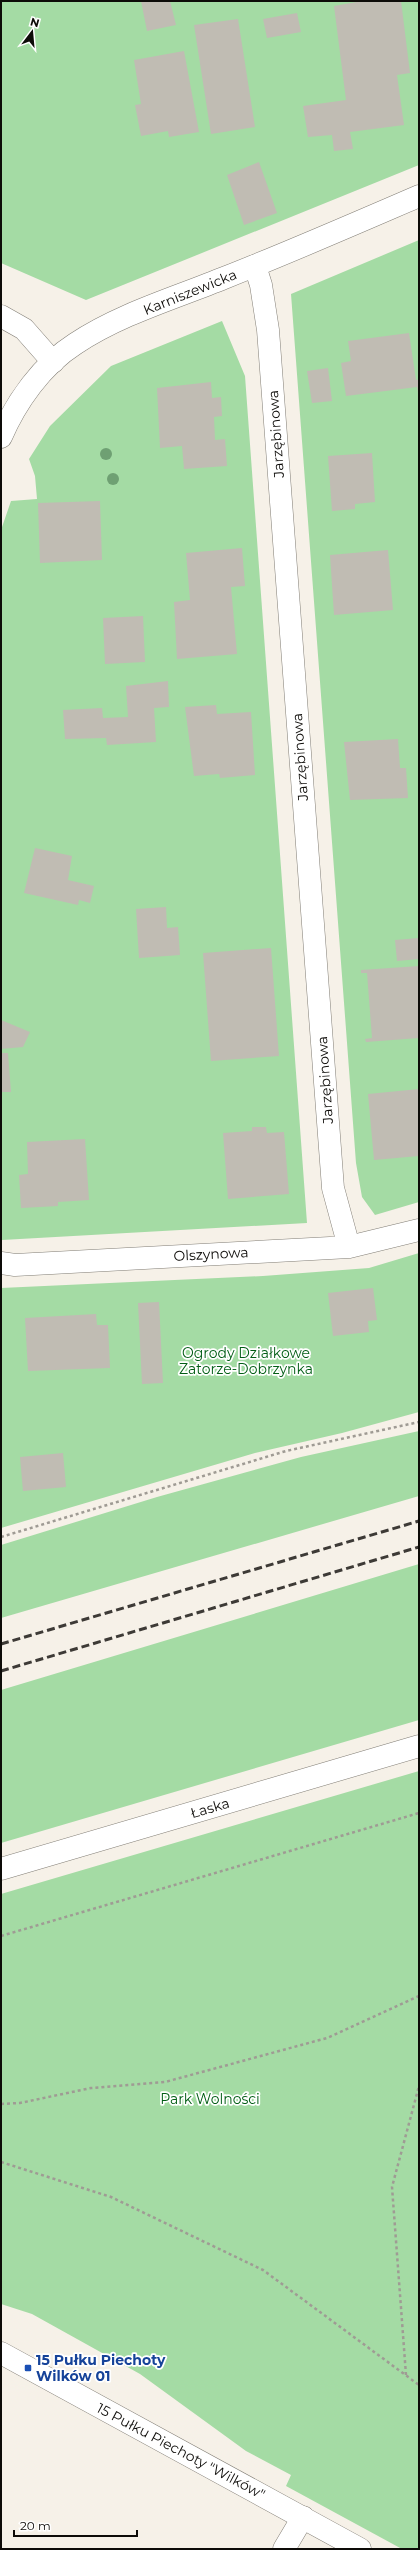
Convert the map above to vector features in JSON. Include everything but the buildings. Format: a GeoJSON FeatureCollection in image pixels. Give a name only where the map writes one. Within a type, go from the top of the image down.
{"type":"FeatureCollection","features":[{"type":"Feature","properties":{"kind":"street","name":"Karniszewicka"},"geometry":{"type":"LineString","coordinates":[[1,437],[23,397],[53,362],[74,344],[124,318],[255,266],[419,196]]}},
{"type":"Feature","properties":{"kind":"street","name":"Jarzębinowa"},"geometry":{"type":"LineString","coordinates":[[255,266],[261,285],[268,330],[333,1188],[349,1246]]}},
{"type":"Feature","properties":{"kind":"street"},"geometry":{"type":"LineString","coordinates":[[1,316],[24,329],[53,362]]}},
{"type":"Feature","properties":{"kind":"street","name":"Olszynowa"},"geometry":{"type":"LineString","coordinates":[[1,1263],[15,1265],[349,1246],[419,1230]]}},
{"type":"Feature","properties":{"kind":"street","name":"Łaska"},"geometry":{"type":"LineString","coordinates":[[1,1869],[419,1746]]}},
{"type":"Feature","properties":{"kind":"street","name":"15 Pułku Piechoty \"Wilków\""},"geometry":{"type":"LineString","coordinates":[[1,2354],[360,2549]]}},
{"type":"Feature","properties":{"kind":"street"},"geometry":{"type":"LineString","coordinates":[[284,2549],[303,2517]]}},
{"type":"Feature","properties":{"kind":"path"},"geometry":{"type":"LineString","coordinates":[[1,1537],[286,1451],[419,1422]]}},
{"type":"Feature","properties":{"kind":"path"},"geometry":{"type":"LineString","coordinates":[[1,1936],[419,1813]]}},
{"type":"Feature","properties":{"kind":"path"},"geometry":{"type":"LineString","coordinates":[[1,2104],[20,2103],[91,2088],[164,2082],[327,2038],[419,1996]]}},
{"type":"Feature","properties":{"kind":"path"},"geometry":{"type":"LineString","coordinates":[[406,2376],[392,2187],[419,2086]]}},
{"type":"Feature","properties":{"kind":"path"},"geometry":{"type":"LineString","coordinates":[[1,2162],[111,2197],[263,2270],[419,2385]]}},
{"type":"Feature","properties":{"kind":"green space"},"geometry":{"type":"Polygon","coordinates":[[[1,1],[419,1],[419,165],[86,300],[1,263],[1,1]]]}},
{"type":"Feature","properties":{"kind":"green space"},"geometry":{"type":"Polygon","coordinates":[[[419,240],[419,1202],[375,1215],[362,1197],[356,1163],[291,294],[419,240]]]}},
{"type":"Feature","properties":{"kind":"green space"},"geometry":{"type":"Polygon","coordinates":[[[222,321],[245,376],[307,1223],[2,1240],[1,530],[11,501],[37,499],[35,476],[29,459],[50,426],[111,366],[222,321]]]}},
{"type":"Feature","properties":{"kind":"green space","name":"Ogrody Działkowe Zatorze-Dobrzynka"},"geometry":{"type":"Polygon","coordinates":[[[419,1253],[419,1412],[342,1433],[255,1453],[1,1528],[1,1288],[263,1276],[369,1268],[419,1253]]]}},
{"type":"Feature","properties":{"kind":"green space"},"geometry":{"type":"Polygon","coordinates":[[[419,1431],[419,1496],[1,1618],[1,1545],[157,1497],[301,1457],[419,1431]]]}},
{"type":"Feature","properties":{"kind":"green space"},"geometry":{"type":"Polygon","coordinates":[[[419,1564],[419,1720],[1,1843],[1,1690],[419,1564]]]}},
{"type":"Feature","properties":{"kind":"green space","name":"Park Wolności"},"geometry":{"type":"Polygon","coordinates":[[[419,1771],[419,2549],[402,2549],[286,2486],[291,2475],[246,2451],[140,2374],[32,2314],[1,2304],[1,1894],[419,1771]]]}},
{"type":"Feature","properties":{"kind":"railway"},"geometry":{"type":"LineString","coordinates":[[1,1644],[419,1521]]}},
{"type":"Feature","properties":{"kind":"railway"},"geometry":{"type":"LineString","coordinates":[[1,1671],[419,1547]]}},
{"type":"Feature","properties":{"kind":"place","name":"15 Pułku Piechoty Wilków 01"},"geometry":{"type":"Point","coordinates":[28,2368]}}]}
